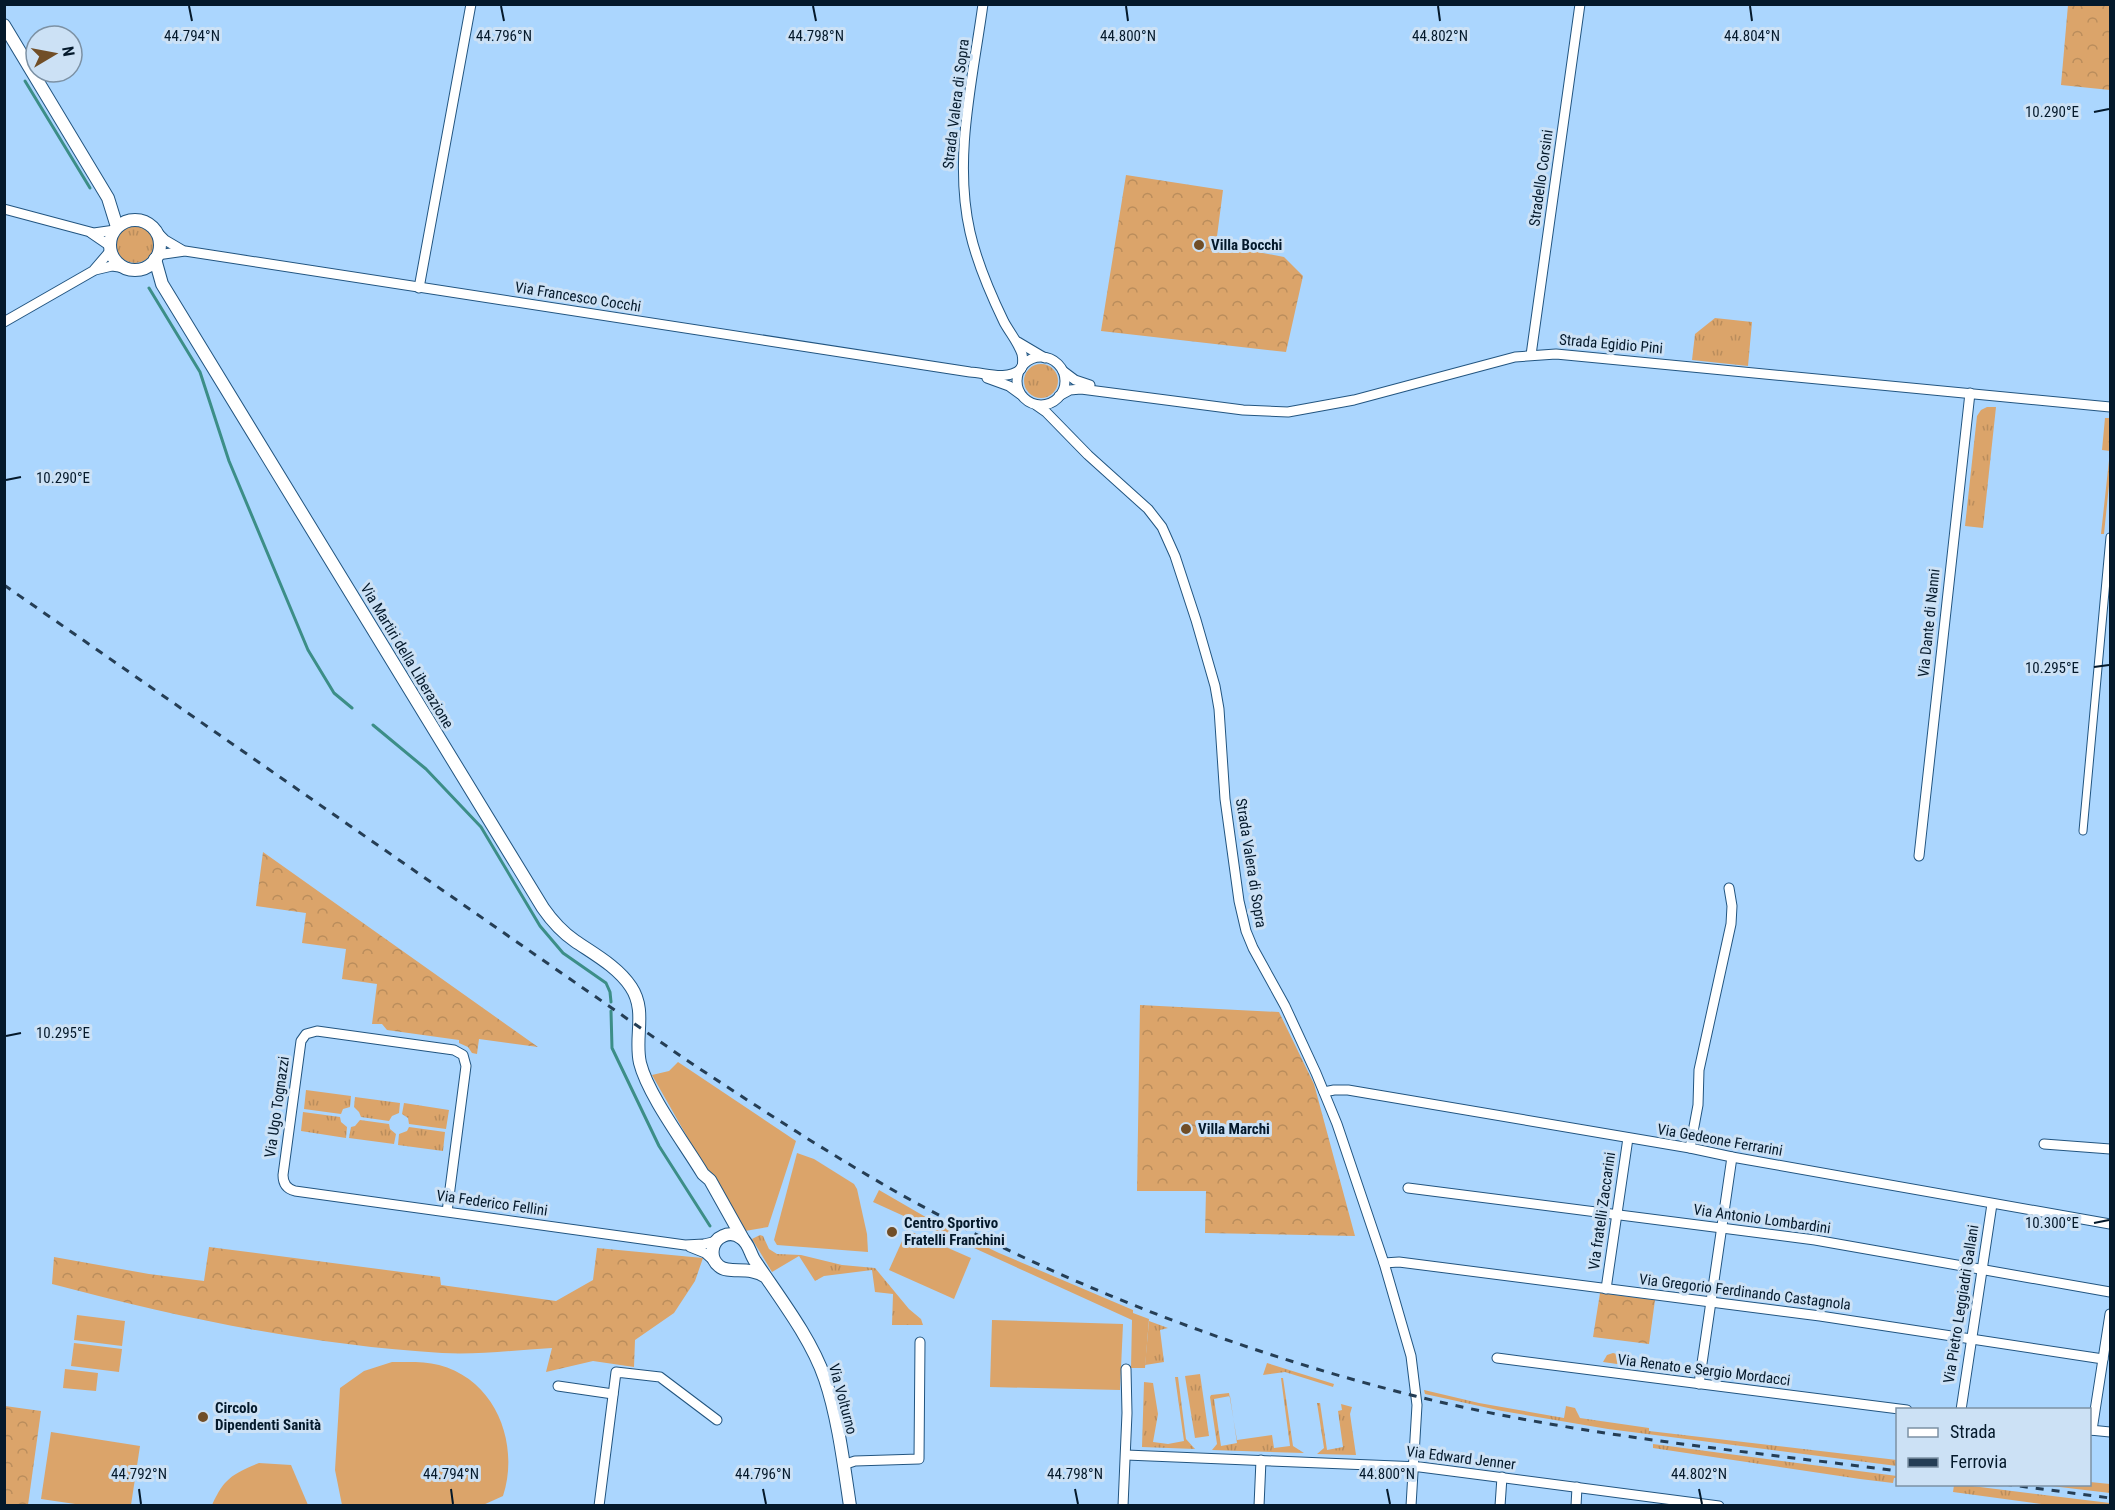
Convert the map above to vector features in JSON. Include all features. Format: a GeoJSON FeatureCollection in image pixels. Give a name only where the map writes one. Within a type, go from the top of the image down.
{"type":"FeatureCollection","features":[{"type":"Feature","properties":{"kind":"street"},"geometry":{"type":"LineString","coordinates":[[418,288],[471,4]]}},
{"type":"Feature","properties":{"kind":"street","name":"Strada Valera di Sopra"},"geometry":{"type":"LineString","coordinates":[[983,4],[964,141],[963,169],[964,195],[976,255],[996,306],[1023,357],[1017,382],[1023,397],[1036,405],[1135,496],[1162,527],[1172,548],[1196,620],[1220,709],[1225,799],[1239,901],[1246,932],[1252,948],[1285,1006],[1337,1124],[1384,1263],[1405,1335],[1414,1375],[1417,1405],[1411,1506]]}},
{"type":"Feature","properties":{"kind":"street","name":"Stradello Corsini"},"geometry":{"type":"LineString","coordinates":[[1531,355],[1580,4]]}},
{"type":"Feature","properties":{"kind":"street"},"geometry":{"type":"LineString","coordinates":[[4,25],[108,198],[116,229],[103,261],[93,271]]}},
{"type":"Feature","properties":{"kind":"street"},"geometry":{"type":"LineString","coordinates":[[108,198],[127,214],[148,225]]}},
{"type":"Feature","properties":{"kind":"street"},"geometry":{"type":"LineString","coordinates":[[4,209],[96,233],[116,229],[131,220],[148,225]]}},
{"type":"Feature","properties":{"kind":"street","name":"Via Francesco Cocchi"},"geometry":{"type":"LineString","coordinates":[[148,225],[165,240],[184,251]]}},
{"type":"Feature","properties":{"kind":"street","name":"Via Martiri della Liberazione"},"geometry":{"type":"LineString","coordinates":[[148,225],[159,243],[156,257],[162,284],[543,908],[562,931],[614,969],[628,983],[638,1003],[639,1026]]}},
{"type":"Feature","properties":{"kind":"street"},"geometry":{"type":"LineString","coordinates":[[89,231],[110,248]]}},
{"type":"Feature","properties":{"kind":"street","name":"Via Martiri della Liberazione"},"geometry":{"type":"LineString","coordinates":[[110,248],[116,260],[130,268],[147,273],[162,284]]}},
{"type":"Feature","properties":{"kind":"street","name":"Via Francesco Cocchi"},"geometry":{"type":"LineString","coordinates":[[156,257],[184,251],[968,372],[1004,376],[1021,368]]}},
{"type":"Feature","properties":{"kind":"street"},"geometry":{"type":"LineString","coordinates":[[4,322],[93,271],[112,266],[146,267],[156,257]]}},
{"type":"Feature","properties":{"kind":"street"},"geometry":{"type":"LineString","coordinates":[[1016,341],[1060,367],[1064,382],[1056,411],[1062,428]]}},
{"type":"Feature","properties":{"kind":"street","name":"Strada Egidio Pini"},"geometry":{"type":"LineString","coordinates":[[1059,397],[1078,388],[1243,410],[1288,412],[1354,400],[1492,363],[1531,355],[1566,355],[2110,407]]}},
{"type":"Feature","properties":{"kind":"street"},"geometry":{"type":"LineString","coordinates":[[1021,368],[1036,358],[1047,358]]}},
{"type":"Feature","properties":{"kind":"street","name":"Strada Egidio Pini"},"geometry":{"type":"LineString","coordinates":[[1060,367],[1075,380],[1115,393]]}},
{"type":"Feature","properties":{"kind":"street","name":"Via Francesco Cocchi"},"geometry":{"type":"LineString","coordinates":[[968,372],[1009,386],[1023,397]]}},
{"type":"Feature","properties":{"kind":"street","name":"Via Dante di Nanni"},"geometry":{"type":"LineString","coordinates":[[1919,856],[1970,393]]}},
{"type":"Feature","properties":{"kind":"street"},"geometry":{"type":"LineString","coordinates":[[1036,405],[1046,405],[1059,397]]}},
{"type":"Feature","properties":{"kind":"street"},"geometry":{"type":"LineString","coordinates":[[2083,831],[2110,537]]}},
{"type":"Feature","properties":{"kind":"street"},"geometry":{"type":"LineString","coordinates":[[1690,1148],[1698,1105],[1699,1070],[1731,924],[1732,906],[1729,888]]}},
{"type":"Feature","properties":{"kind":"street","name":"Via Volturno"},"geometry":{"type":"LineString","coordinates":[[639,1026],[637,1045],[640,1064],[654,1094],[703,1174],[724,1217],[723,1229],[712,1250],[715,1262]]}},
{"type":"Feature","properties":{"kind":"street","name":"Via Ugo Tognazzi"},"geometry":{"type":"LineString","coordinates":[[295,1191],[285,1186],[283,1175],[301,1041],[306,1034],[317,1031],[456,1050],[465,1057],[466,1066],[447,1212]]}},
{"type":"Feature","properties":{"kind":"street","name":"Via Gedeone Ferrarini"},"geometry":{"type":"LineString","coordinates":[[1324,1092],[1344,1090],[1690,1148],[2110,1224]]}},
{"type":"Feature","properties":{"kind":"street","name":"Via fratelli Zaccarini"},"geometry":{"type":"LineString","coordinates":[[1606,1288],[1628,1138]]}},
{"type":"Feature","properties":{"kind":"street"},"geometry":{"type":"LineString","coordinates":[[2044,1144],[2110,1149]]}},
{"type":"Feature","properties":{"kind":"street"},"geometry":{"type":"LineString","coordinates":[[1699,1384],[1732,1157]]}},
{"type":"Feature","properties":{"kind":"street","name":"Via Volturno"},"geometry":{"type":"LineString","coordinates":[[703,1174],[709,1179],[734,1227],[820,1367],[832,1406],[850,1506]]}},
{"type":"Feature","properties":{"kind":"street","name":"Via Antonio Lombardini"},"geometry":{"type":"LineString","coordinates":[[1408,1188],[1834,1243],[2110,1292]]}},
{"type":"Feature","properties":{"kind":"street","name":"Via Federico Fellini"},"geometry":{"type":"LineString","coordinates":[[295,1191],[685,1245],[704,1244],[717,1240]]}},
{"type":"Feature","properties":{"kind":"street","name":"Via Pietro Leggiadri Gallani"},"geometry":{"type":"LineString","coordinates":[[1961,1408],[1992,1204]]}},
{"type":"Feature","properties":{"kind":"street"},"geometry":{"type":"LineString","coordinates":[[717,1240],[732,1234],[745,1242],[749,1254],[746,1262],[736,1270]]}},
{"type":"Feature","properties":{"kind":"street","name":"Via Federico Fellini"},"geometry":{"type":"LineString","coordinates":[[685,1245],[703,1252],[715,1262]]}},
{"type":"Feature","properties":{"kind":"street"},"geometry":{"type":"LineString","coordinates":[[715,1262],[724,1270],[750,1270],[766,1277]]}},
{"type":"Feature","properties":{"kind":"street","name":"Via Gregorio Ferdinando Castagnola"},"geometry":{"type":"LineString","coordinates":[[1384,1263],[1399,1262],[1820,1316],[2103,1359]]}},
{"type":"Feature","properties":{"kind":"street"},"geometry":{"type":"LineString","coordinates":[[2110,1314],[2091,1430],[2110,1432]]}},
{"type":"Feature","properties":{"kind":"street"},"geometry":{"type":"LineString","coordinates":[[843,1465],[855,1461],[919,1459],[920,1342]]}},
{"type":"Feature","properties":{"kind":"street","name":"Via Renato e Sergio Mordacci"},"geometry":{"type":"LineString","coordinates":[[1497,1358],[1896,1409]]}},
{"type":"Feature","properties":{"kind":"street"},"geometry":{"type":"LineString","coordinates":[[1123,1506],[1126,1455],[1126,1369]]}},
{"type":"Feature","properties":{"kind":"street"},"geometry":{"type":"LineString","coordinates":[[599,1506],[616,1372],[660,1377],[717,1420]]}},
{"type":"Feature","properties":{"kind":"street"},"geometry":{"type":"LineString","coordinates":[[558,1386],[613,1394]]}},
{"type":"Feature","properties":{"kind":"street","name":"Via Edward Jenner"},"geometry":{"type":"LineString","coordinates":[[1126,1455],[1413,1466],[1577,1487],[1652,1501],[1719,1506]]}},
{"type":"Feature","properties":{"kind":"street"},"geometry":{"type":"LineString","coordinates":[[1259,1506],[1261,1460]]}},
{"type":"Feature","properties":{"kind":"street"},"geometry":{"type":"LineString","coordinates":[[1500,1506],[1502,1477]]}},
{"type":"Feature","properties":{"kind":"street"},"geometry":{"type":"LineString","coordinates":[[1576,1506],[1577,1487]]}},
{"type":"Feature","properties":{"kind":"green space"},"geometry":{"type":"Polygon","coordinates":[[[2068,5],[2110,5],[2110,90],[2061,85],[2068,5]]]}},
{"type":"Feature","properties":{"kind":"green space"},"geometry":{"type":"Polygon","coordinates":[[[1126,175],[1223,190],[1216,244],[1284,257],[1303,276],[1286,352],[1101,331],[1126,175]]]}},
{"type":"Feature","properties":{"kind":"green space"},"geometry":{"type":"Polygon","coordinates":[[[135,225],[148,231],[154,244],[148,257],[135,263],[122,257],[116,244],[122,231],[135,225]]]}},
{"type":"Feature","properties":{"kind":"green space"},"geometry":{"type":"Polygon","coordinates":[[[1715,318],[1752,322],[1748,366],[1692,360],[1695,334],[1715,318]]]}},
{"type":"Feature","properties":{"kind":"green space"},"geometry":{"type":"Polygon","coordinates":[[[1041,364],[1053,369],[1058,381],[1053,393],[1041,398],[1029,393],[1024,381],[1029,369],[1041,364]]]}},
{"type":"Feature","properties":{"kind":"green space"},"geometry":{"type":"Polygon","coordinates":[[[1987,407],[1996,407],[1983,528],[1965,526],[1977,416],[1987,407]]]}},
{"type":"Feature","properties":{"kind":"green space"},"geometry":{"type":"Polygon","coordinates":[[[2105,418],[2110,418],[2110,451],[2102,450],[2105,418]]]}},
{"type":"Feature","properties":{"kind":"green space"},"geometry":{"type":"Polygon","coordinates":[[[2110,451],[2104,534],[2101,534],[2110,451]]]}},
{"type":"Feature","properties":{"kind":"green space"},"geometry":{"type":"Polygon","coordinates":[[[263,852],[538,1047],[479,1039],[477,1054],[459,1043],[459,1040],[387,1030],[382,1024],[372,1024],[377,984],[342,979],[346,949],[302,943],[306,913],[256,906],[263,852]]]}},
{"type":"Feature","properties":{"kind":"green space"},"geometry":{"type":"Polygon","coordinates":[[[1140,1005],[1279,1012],[1314,1084],[1355,1236],[1205,1233],[1206,1191],[1137,1191],[1140,1005]]]}},
{"type":"Feature","properties":{"kind":"green space"},"geometry":{"type":"Polygon","coordinates":[[[678,1062],[796,1141],[768,1227],[745,1231],[735,1221],[652,1075],[669,1071],[678,1062]]]}},
{"type":"Feature","properties":{"kind":"green space"},"geometry":{"type":"Polygon","coordinates":[[[306,1090],[351,1096],[350,1107],[343,1109],[341,1114],[304,1109],[306,1090]]]}},
{"type":"Feature","properties":{"kind":"green space"},"geometry":{"type":"Polygon","coordinates":[[[355,1097],[400,1103],[399,1113],[392,1116],[389,1121],[361,1117],[354,1107],[355,1097]]]}},
{"type":"Feature","properties":{"kind":"green space"},"geometry":{"type":"Polygon","coordinates":[[[404,1103],[449,1110],[446,1129],[409,1124],[408,1118],[402,1114],[404,1103]]]}},
{"type":"Feature","properties":{"kind":"green space"},"geometry":{"type":"Polygon","coordinates":[[[303,1112],[340,1117],[341,1122],[347,1127],[346,1138],[301,1131],[303,1112]]]}},
{"type":"Feature","properties":{"kind":"green space"},"geometry":{"type":"Polygon","coordinates":[[[360,1120],[389,1124],[390,1129],[396,1134],[394,1144],[349,1138],[351,1127],[360,1120]]]}},
{"type":"Feature","properties":{"kind":"green space"},"geometry":{"type":"Polygon","coordinates":[[[409,1127],[445,1132],[443,1151],[398,1145],[399,1134],[407,1131],[409,1127]]]}},
{"type":"Feature","properties":{"kind":"green space"},"geometry":{"type":"Polygon","coordinates":[[[797,1153],[814,1159],[854,1184],[867,1234],[868,1252],[777,1245],[774,1240],[797,1153]]]}},
{"type":"Feature","properties":{"kind":"green space"},"geometry":{"type":"Polygon","coordinates":[[[879,1190],[936,1223],[1149,1319],[1145,1368],[1131,1368],[1132,1320],[873,1202],[879,1190]]]}},
{"type":"Feature","properties":{"kind":"green space"},"geometry":{"type":"Polygon","coordinates":[[[907,1230],[971,1258],[954,1299],[889,1270],[907,1230]]]}},
{"type":"Feature","properties":{"kind":"green space"},"geometry":{"type":"Polygon","coordinates":[[[763,1236],[769,1249],[777,1254],[801,1255],[842,1265],[875,1268],[909,1309],[921,1319],[923,1325],[892,1325],[893,1294],[875,1292],[872,1270],[824,1276],[815,1281],[799,1256],[772,1272],[752,1239],[763,1236]]]}},
{"type":"Feature","properties":{"kind":"green space"},"geometry":{"type":"Polygon","coordinates":[[[209,1247],[440,1277],[441,1285],[556,1301],[593,1280],[597,1248],[703,1258],[695,1281],[674,1313],[635,1340],[634,1367],[593,1361],[546,1372],[552,1348],[483,1353],[442,1353],[343,1344],[197,1319],[52,1284],[54,1257],[204,1281],[209,1247]]]}},
{"type":"Feature","properties":{"kind":"green space"},"geometry":{"type":"Polygon","coordinates":[[[1600,1293],[1655,1300],[1649,1344],[1593,1337],[1600,1293]]]}},
{"type":"Feature","properties":{"kind":"green space"},"geometry":{"type":"Polygon","coordinates":[[[77,1315],[125,1321],[122,1346],[74,1340],[77,1315]]]}},
{"type":"Feature","properties":{"kind":"green space"},"geometry":{"type":"Polygon","coordinates":[[[992,1320],[1123,1324],[1120,1390],[990,1387],[992,1320]]]}},
{"type":"Feature","properties":{"kind":"green space"},"geometry":{"type":"Polygon","coordinates":[[[1149,1321],[1168,1328],[1160,1330],[1164,1362],[1145,1365],[1149,1321]]]}},
{"type":"Feature","properties":{"kind":"green space"},"geometry":{"type":"Polygon","coordinates":[[[74,1343],[122,1349],[119,1372],[71,1366],[74,1343]]]}},
{"type":"Feature","properties":{"kind":"green space"},"geometry":{"type":"Polygon","coordinates":[[[1613,1353],[1629,1357],[1631,1366],[1603,1362],[1607,1355],[1613,1353]]]}},
{"type":"Feature","properties":{"kind":"green space"},"geometry":{"type":"Polygon","coordinates":[[[392,1362],[421,1362],[439,1365],[459,1373],[475,1384],[489,1399],[499,1417],[508,1456],[503,1496],[483,1505],[342,1505],[335,1470],[340,1388],[364,1371],[392,1362]]]}},
{"type":"Feature","properties":{"kind":"green space"},"geometry":{"type":"Polygon","coordinates":[[[1267,1363],[1334,1384],[1333,1387],[1285,1372],[1263,1375],[1267,1363]]]}},
{"type":"Feature","properties":{"kind":"green space"},"geometry":{"type":"Polygon","coordinates":[[[65,1369],[98,1373],[96,1391],[63,1388],[65,1369]]]}},
{"type":"Feature","properties":{"kind":"green space"},"geometry":{"type":"Polygon","coordinates":[[[1200,1374],[1209,1436],[1195,1438],[1185,1376],[1200,1374]]]}},
{"type":"Feature","properties":{"kind":"green space"},"geometry":{"type":"Polygon","coordinates":[[[1175,1377],[1178,1377],[1186,1439],[1195,1449],[1142,1447],[1144,1382],[1153,1383],[1158,1414],[1153,1442],[1168,1444],[1184,1441],[1175,1377]]]}},
{"type":"Feature","properties":{"kind":"green space"},"geometry":{"type":"Polygon","coordinates":[[[1281,1378],[1283,1378],[1293,1446],[1304,1453],[1212,1450],[1217,1444],[1211,1395],[1229,1393],[1230,1396],[1214,1399],[1221,1446],[1237,1443],[1233,1419],[1237,1440],[1272,1435],[1274,1448],[1290,1446],[1281,1378]]]}},
{"type":"Feature","properties":{"kind":"green space"},"geometry":{"type":"Polygon","coordinates":[[[1424,1390],[1479,1403],[1564,1418],[1566,1406],[1575,1408],[1580,1418],[1649,1428],[1649,1431],[1896,1460],[1896,1466],[1608,1429],[1502,1411],[1425,1394],[1424,1390]]]}},
{"type":"Feature","properties":{"kind":"green space"},"geometry":{"type":"Polygon","coordinates":[[[1317,1403],[1320,1403],[1327,1450],[1343,1447],[1338,1411],[1342,1410],[1341,1404],[1352,1407],[1350,1414],[1356,1455],[1317,1454],[1324,1448],[1317,1403]]]}},
{"type":"Feature","properties":{"kind":"green space"},"geometry":{"type":"Polygon","coordinates":[[[5,1406],[41,1411],[28,1505],[5,1505],[5,1406]]]}},
{"type":"Feature","properties":{"kind":"green space"},"geometry":{"type":"Polygon","coordinates":[[[51,1432],[140,1446],[131,1505],[82,1505],[41,1499],[51,1432]]]}},
{"type":"Feature","properties":{"kind":"green space"},"geometry":{"type":"Polygon","coordinates":[[[1653,1444],[1896,1476],[1896,1478],[1893,1483],[1860,1479],[1653,1448],[1653,1444]]]}},
{"type":"Feature","properties":{"kind":"green space"},"geometry":{"type":"Polygon","coordinates":[[[259,1463],[291,1465],[308,1505],[212,1505],[230,1478],[259,1463]]]}},
{"type":"Feature","properties":{"kind":"green space"},"geometry":{"type":"Polygon","coordinates":[[[2091,1482],[2110,1484],[2110,1493],[2051,1486],[2091,1486],[2091,1482]]]}},
{"type":"Feature","properties":{"kind":"green space"},"geometry":{"type":"Polygon","coordinates":[[[1954,1486],[1972,1486],[2110,1503],[2110,1505],[2049,1505],[1953,1492],[1954,1486]]]}},
{"type":"Feature","properties":{"kind":"waterway"},"geometry":{"type":"LineString","coordinates":[[27,84],[90,188]]}},
{"type":"Feature","properties":{"kind":"waterway"},"geometry":{"type":"LineString","coordinates":[[149,288],[200,372],[229,461],[308,650],[334,693],[352,708]]}},
{"type":"Feature","properties":{"kind":"waterway"},"geometry":{"type":"LineString","coordinates":[[373,725],[426,769],[481,827],[540,926],[563,953],[606,983],[611,1002]]}},
{"type":"Feature","properties":{"kind":"waterway"},"geometry":{"type":"LineString","coordinates":[[611,1011],[612,1048],[659,1146],[710,1226]]}},
{"type":"Feature","properties":{"kind":"railway"},"geometry":{"type":"LineString","coordinates":[[4,585],[712,1077],[872,1178],[961,1227],[1023,1257],[1087,1286],[1216,1336],[1348,1378],[1415,1396],[1474,1410],[1595,1431],[1896,1471]]}},
{"type":"Feature","properties":{"kind":"railway"},"geometry":{"type":"LineString","coordinates":[[2019,1486],[2110,1498]]}},
{"type":"Feature","properties":{"kind":"place","name":"Villa Bocchi"},"geometry":{"type":"Point","coordinates":[1199,245]}},
{"type":"Feature","properties":{"kind":"place","name":"Villa Marchi"},"geometry":{"type":"Point","coordinates":[1186,1129]}},
{"type":"Feature","properties":{"kind":"place","name":"Centro Sportivo Fratelli Franchini"},"geometry":{"type":"Point","coordinates":[892,1232]}},
{"type":"Feature","properties":{"kind":"place","name":"Circolo Dipendenti Sanità"},"geometry":{"type":"Point","coordinates":[203,1417]}}]}
